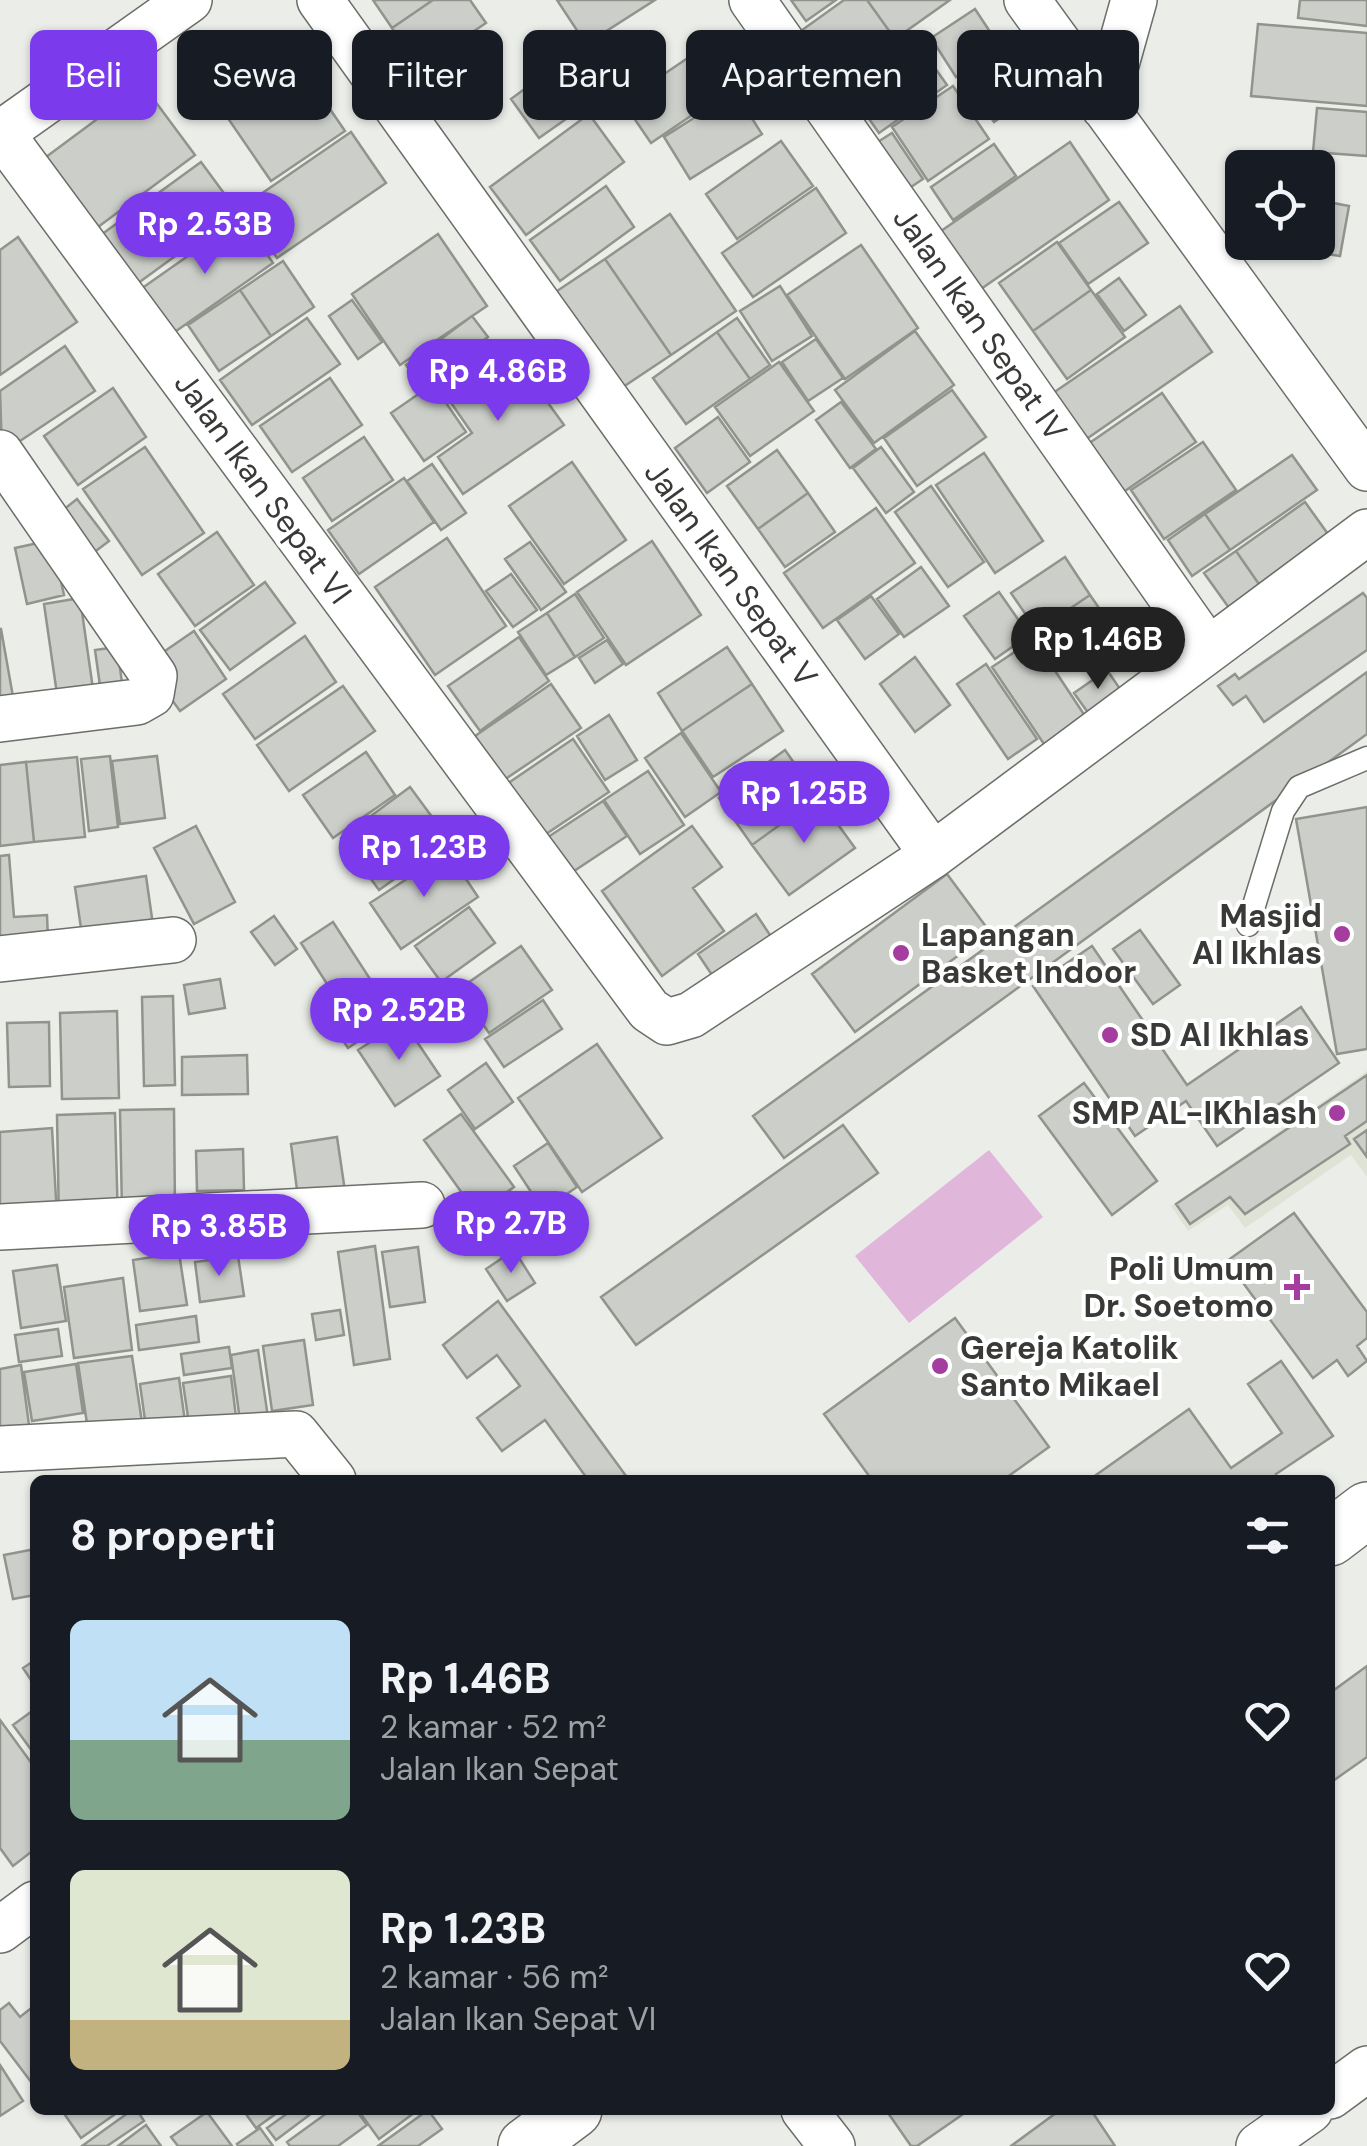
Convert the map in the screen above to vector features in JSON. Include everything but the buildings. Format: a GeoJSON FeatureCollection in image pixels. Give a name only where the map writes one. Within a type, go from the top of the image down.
{"type":"FeatureCollection","features":[{"type":"Feature","properties":{"kind":"street","name":"Jalan Ikan Sepat VI"},"geometry":{"type":"LineString","coordinates":[[189,0],[0,134],[649,1010],[667,1022],[691,1016],[932,855]]}},
{"type":"Feature","properties":{"kind":"street","name":"Jalan Ikan Sepat V"},"geometry":{"type":"LineString","coordinates":[[320,0],[932,855]]}},
{"type":"Feature","properties":{"kind":"street","name":"Jalan Ikan Sepat IV"},"geometry":{"type":"LineString","coordinates":[[752,0],[1208,648]]}},
{"type":"Feature","properties":{"kind":"street"},"geometry":{"type":"LineString","coordinates":[[1026,0],[1048,30]]}},
{"type":"Feature","properties":{"kind":"street"},"geometry":{"type":"LineString","coordinates":[[1126,30],[1134,0]]}},
{"type":"Feature","properties":{"kind":"street"},"geometry":{"type":"LineString","coordinates":[[1113,120],[1363,446]]}},
{"type":"Feature","properties":{"kind":"street"},"geometry":{"type":"LineString","coordinates":[[0,719],[137,702],[151,694],[154,676],[3,463]]}},
{"type":"Feature","properties":{"kind":"street"},"geometry":{"type":"LineString","coordinates":[[932,855],[1367,532]]}},
{"type":"Feature","properties":{"kind":"street"},"geometry":{"type":"LineString","coordinates":[[0,959],[173,940]]}},
{"type":"Feature","properties":{"kind":"street"},"geometry":{"type":"LineString","coordinates":[[0,1227],[422,1205]]}},
{"type":"Feature","properties":{"kind":"street"},"geometry":{"type":"LineString","coordinates":[[0,1449],[296,1434],[329,1475]]}},
{"type":"Feature","properties":{"kind":"street"},"geometry":{"type":"LineString","coordinates":[[1335,1534],[1367,1510]]}},
{"type":"Feature","properties":{"kind":"street"},"geometry":{"type":"LineString","coordinates":[[0,1930],[30,1908]]}},
{"type":"Feature","properties":{"kind":"street"},"geometry":{"type":"LineString","coordinates":[[1335,2092],[1367,2070]]}},
{"type":"Feature","properties":{"kind":"street"},"geometry":{"type":"LineString","coordinates":[[526,2146],[567,2115]]}},
{"type":"Feature","properties":{"kind":"street"},"geometry":{"type":"LineString","coordinates":[[808,2115],[832,2146]]}},
{"type":"Feature","properties":{"kind":"street"},"geometry":{"type":"LineString","coordinates":[[1259,2146],[1303,2115]]}},
{"type":"Feature","properties":{"kind":"lane"},"geometry":{"type":"LineString","coordinates":[[1248,924],[1283,811],[1299,787],[1367,758]]}},
{"type":"Feature","properties":{"kind":"shaded area","name":"SMP AL-IKhlash"},"geometry":{"type":"Polygon","coordinates":[[[1367,1071],[1367,1177],[1351,1155],[1245,1228],[1228,1205],[1188,1231],[1171,1206],[1367,1071]]]}},
{"type":"Feature","properties":{"kind":"shaded area"},"geometry":{"type":"Polygon","coordinates":[[[989,1150],[1043,1217],[909,1323],[855,1256],[989,1150]]]}},
{"type":"Feature","properties":{"kind":"place","name":"Masjid Al Ikhlas"},"geometry":{"type":"Point","coordinates":[1342,934]}},
{"type":"Feature","properties":{"kind":"place","name":"Lapangan Basket Indoor"},"geometry":{"type":"Point","coordinates":[901,953]}},
{"type":"Feature","properties":{"kind":"place","name":"SD Al Ikhlas"},"geometry":{"type":"Point","coordinates":[1110,1035]}},
{"type":"Feature","properties":{"kind":"place","name":"SMP AL-IKhlash"},"geometry":{"type":"Point","coordinates":[1337,1113]}},
{"type":"Feature","properties":{"kind":"place","name":"Poli Umum Dr. Soetomo"},"geometry":{"type":"Point","coordinates":[1297,1287]}},
{"type":"Feature","properties":{"kind":"place","name":"Gereja Katolik Santo Mikael"},"geometry":{"type":"Point","coordinates":[940,1366]}}]}
